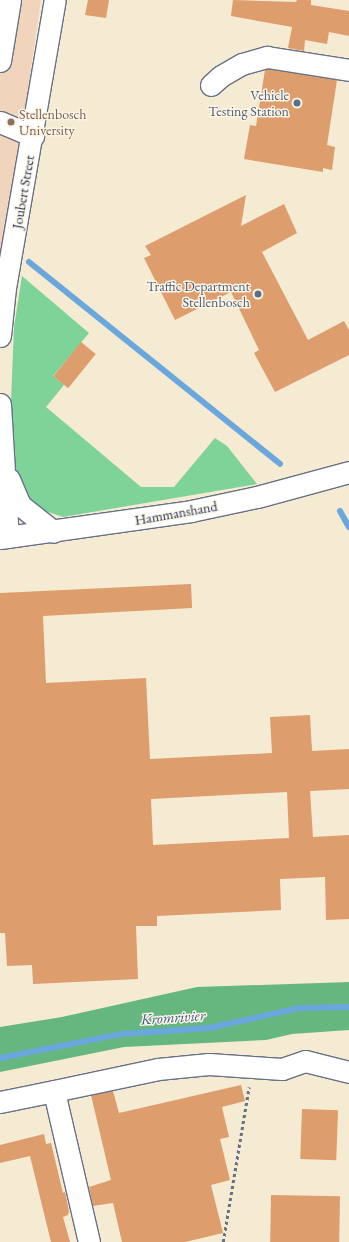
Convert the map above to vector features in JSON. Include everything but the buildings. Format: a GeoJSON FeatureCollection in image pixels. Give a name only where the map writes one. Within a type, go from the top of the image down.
{"type":"FeatureCollection","features":[{"type":"Feature","properties":{"kind":"street"},"geometry":{"type":"LineString","coordinates":[[0,61],[10,0]]}},
{"type":"Feature","properties":{"kind":"street","name":"Joubert Street"},"geometry":{"type":"LineString","coordinates":[[0,336],[3,288],[32,136],[55,0]]}},
{"type":"Feature","properties":{"kind":"street"},"geometry":{"type":"LineString","coordinates":[[211,85],[221,76],[242,64],[267,57],[349,70]]}},
{"type":"Feature","properties":{"kind":"street"},"geometry":{"type":"LineString","coordinates":[[0,122],[32,136]]}},
{"type":"Feature","properties":{"kind":"street"},"geometry":{"type":"LineString","coordinates":[[0,404],[4,463],[4,538]]}},
{"type":"Feature","properties":{"kind":"street"},"geometry":{"type":"LineString","coordinates":[[4,463],[11,486],[20,505],[54,532]]}},
{"type":"Feature","properties":{"kind":"street","name":"Hammanshand"},"geometry":{"type":"LineString","coordinates":[[4,538],[191,512],[257,497],[349,472]]}},
{"type":"Feature","properties":{"kind":"street"},"geometry":{"type":"LineString","coordinates":[[0,1102],[158,1069],[210,1064],[282,1069],[305,1062],[349,1072]]}},
{"type":"Feature","properties":{"kind":"street"},"geometry":{"type":"LineString","coordinates":[[54,1091],[90,1242]]}},
{"type":"Feature","properties":{"kind":"path"},"geometry":{"type":"LineString","coordinates":[[223,1242],[252,1067]]}},
{"type":"Feature","properties":{"kind":"shaded area","name":"Stellenbosch University"},"geometry":{"type":"Polygon","coordinates":[[[0,0],[41,0],[0,276],[0,0]]]}},
{"type":"Feature","properties":{"kind":"green space"},"geometry":{"type":"Polygon","coordinates":[[[22,276],[89,333],[53,376],[64,385],[46,407],[141,487],[174,487],[215,438],[227,446],[257,484],[63,517],[42,510],[28,498],[15,469],[11,401],[14,327],[22,276]]]}},
{"type":"Feature","properties":{"kind":"green space"},"geometry":{"type":"Polygon","coordinates":[[[349,982],[349,1030],[292,1034],[266,1040],[124,1047],[0,1072],[0,1027],[62,1017],[197,987],[349,982]]]}},
{"type":"Feature","properties":{"kind":"waterway"},"geometry":{"type":"LineString","coordinates":[[29,262],[280,464]]}},
{"type":"Feature","properties":{"kind":"waterway"},"geometry":{"type":"LineString","coordinates":[[340,511],[349,527]]}},
{"type":"Feature","properties":{"kind":"waterway","name":"Kromrivier"},"geometry":{"type":"LineString","coordinates":[[0,1058],[121,1034],[209,1028],[299,1008],[349,1007]]}},
{"type":"Feature","properties":{"kind":"place","name":"Vehicle Testing Station"},"geometry":{"type":"Point","coordinates":[297,103]}},
{"type":"Feature","properties":{"kind":"place","name":"Stellenbosch University"},"geometry":{"type":"Point","coordinates":[11,122]}},
{"type":"Feature","properties":{"kind":"place","name":"Traffic Department Stellenbosch"},"geometry":{"type":"Point","coordinates":[258,294]}}]}
